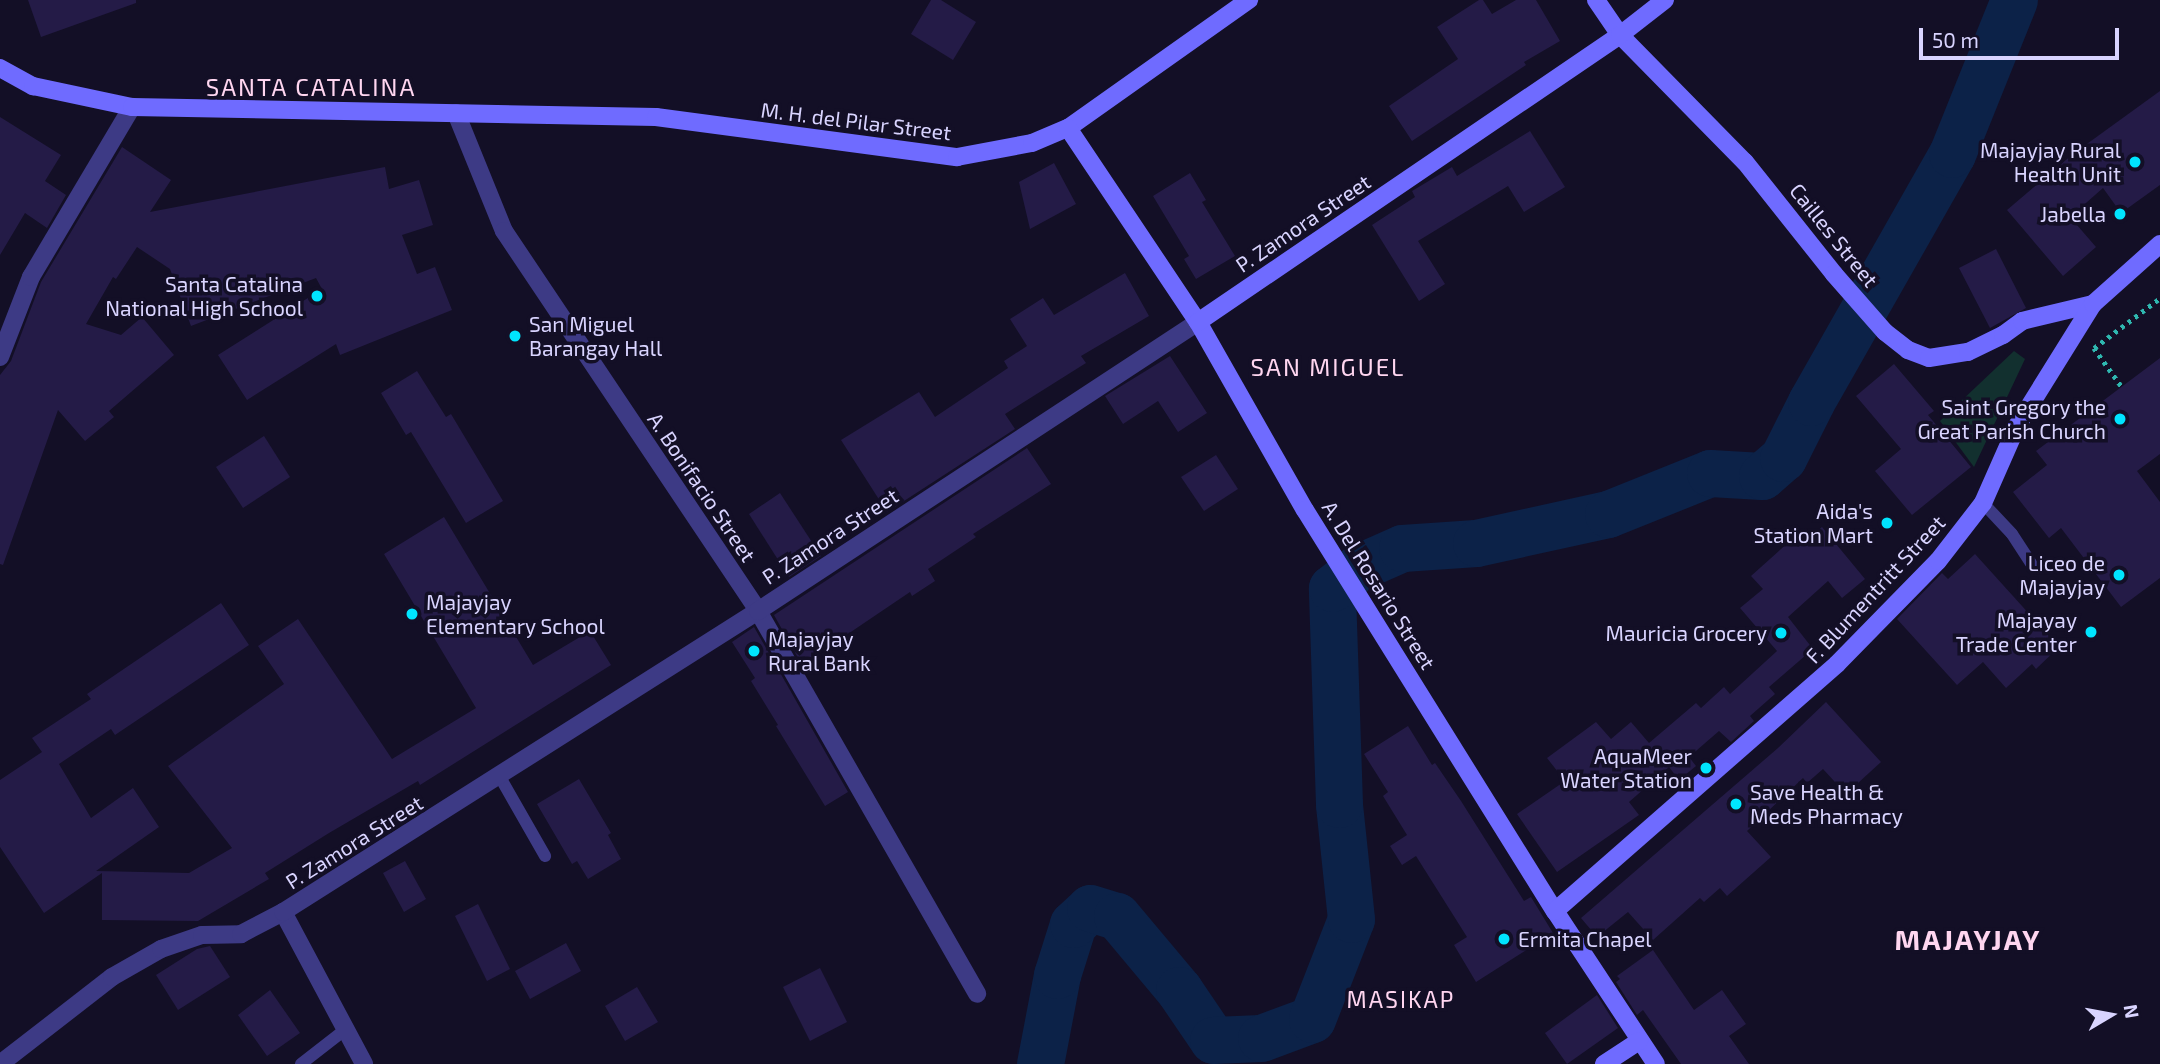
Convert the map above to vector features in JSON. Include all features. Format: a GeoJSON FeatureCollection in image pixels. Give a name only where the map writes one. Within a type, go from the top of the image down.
{"type":"FeatureCollection","features":[{"type":"Feature","properties":{"kind":"main road","name":"M. H. del Pilar Street"},"geometry":{"type":"LineString","coordinates":[[0,68],[33,86],[132,107],[656,117],[957,157],[1032,143],[1068,128],[1249,0]]}},
{"type":"Feature","properties":{"kind":"main road","name":"Cailles Street"},"geometry":{"type":"LineString","coordinates":[[1596,0],[1620,35],[1745,162],[1834,274],[1885,332],[1908,350],[1929,358],[1968,352],[2003,335],[2022,321],[2093,304]]}},
{"type":"Feature","properties":{"kind":"main road","name":"P. Zamora Street"},"geometry":{"type":"LineString","coordinates":[[1198,322],[1620,35],[1665,0]]}},
{"type":"Feature","properties":{"kind":"main road","name":"A. Del Rosario Street"},"geometry":{"type":"LineString","coordinates":[[1068,128],[1198,322],[1305,510],[1555,911],[1656,1064]]}},
{"type":"Feature","properties":{"kind":"main road","name":"F. Blumentritt Street"},"geometry":{"type":"LineString","coordinates":[[1555,911],[1837,664],[1938,561],[1983,503],[2017,426],[2093,304],[2160,244]]}},
{"type":"Feature","properties":{"kind":"main road"},"geometry":{"type":"LineString","coordinates":[[1604,1064],[1639,1041]]}},
{"type":"Feature","properties":{"kind":"street"},"geometry":{"type":"LineString","coordinates":[[0,358],[31,277],[132,107]]}},
{"type":"Feature","properties":{"kind":"street","name":"A. Bonifacio Street"},"geometry":{"type":"LineString","coordinates":[[456,113],[504,231],[758,611],[977,994]]}},
{"type":"Feature","properties":{"kind":"street","name":"P. Zamora Street"},"geometry":{"type":"LineString","coordinates":[[0,1064],[112,977],[161,948],[202,935],[241,934],[283,912],[500,777],[758,611],[1198,322]]}},
{"type":"Feature","properties":{"kind":"street"},"geometry":{"type":"LineString","coordinates":[[283,912],[364,1064]]}},
{"type":"Feature","properties":{"kind":"lane"},"geometry":{"type":"LineString","coordinates":[[1983,503],[2012,534],[2032,565]]}},
{"type":"Feature","properties":{"kind":"lane"},"geometry":{"type":"LineString","coordinates":[[500,777],[545,856]]}},
{"type":"Feature","properties":{"kind":"lane"},"geometry":{"type":"LineString","coordinates":[[301,1064],[346,1029]]}},
{"type":"Feature","properties":{"kind":"path"},"geometry":{"type":"LineString","coordinates":[[2087,358],[2094,348],[2160,298]]}},
{"type":"Feature","properties":{"kind":"path"},"geometry":{"type":"LineString","coordinates":[[2079,326],[2122,387]]}},
{"type":"Feature","properties":{"kind":"green space"},"geometry":{"type":"Polygon","coordinates":[[[2014,351],[2025,359],[1974,467],[1940,421],[2014,351]]]}},
{"type":"Feature","properties":{"kind":"building"},"geometry":{"type":"Polygon","coordinates":[[[28,0],[136,0],[136,3],[41,37],[28,0]]]}},
{"type":"Feature","properties":{"kind":"building"},"geometry":{"type":"Polygon","coordinates":[[[931,0],[941,0],[976,22],[953,60],[911,34],[931,0]]]}},
{"type":"Feature","properties":{"kind":"building"},"geometry":{"type":"Polygon","coordinates":[[[1483,0],[1492,14],[1516,0],[1536,0],[1560,41],[1524,62],[1526,65],[1412,141],[1389,106],[1458,59],[1437,27],[1483,0]]]}},
{"type":"Feature","properties":{"kind":"building"},"geometry":{"type":"Polygon","coordinates":[[[2160,91],[2160,185],[2121,213],[2103,188],[2070,217],[2096,247],[2063,276],[2007,210],[2073,154],[2160,91]]]}},
{"type":"Feature","properties":{"kind":"building"},"geometry":{"type":"Polygon","coordinates":[[[0,117],[61,155],[45,181],[66,195],[47,228],[25,213],[0,255],[0,117]]]}},
{"type":"Feature","properties":{"kind":"building"},"geometry":{"type":"Polygon","coordinates":[[[1530,131],[1565,187],[1524,212],[1508,186],[1418,241],[1445,284],[1419,301],[1372,225],[1415,197],[1412,191],[1452,167],[1457,176],[1530,131]]]}},
{"type":"Feature","properties":{"kind":"building"},"geometry":{"type":"Polygon","coordinates":[[[122,147],[171,180],[150,212],[385,167],[389,189],[419,180],[433,225],[402,235],[417,274],[435,267],[452,310],[340,355],[336,344],[247,400],[218,355],[322,289],[316,278],[191,326],[170,269],[137,247],[116,279],[113,277],[86,324],[121,335],[142,317],[174,355],[109,411],[114,417],[85,441],[58,410],[3,565],[0,564],[0,375],[11,361],[41,282],[122,147]]]}},
{"type":"Feature","properties":{"kind":"building"},"geometry":{"type":"Polygon","coordinates":[[[1054,163],[1076,204],[1030,229],[1019,182],[1054,163]]]}},
{"type":"Feature","properties":{"kind":"building"},"geometry":{"type":"Polygon","coordinates":[[[1190,173],[1206,200],[1202,202],[1235,256],[1196,279],[1184,259],[1189,256],[1153,196],[1190,173]]]}},
{"type":"Feature","properties":{"kind":"building"},"geometry":{"type":"Polygon","coordinates":[[[1996,249],[2026,308],[1990,328],[1959,268],[1996,249]]]}},
{"type":"Feature","properties":{"kind":"building"},"geometry":{"type":"Polygon","coordinates":[[[1125,273],[1149,316],[1081,356],[1086,363],[1005,414],[1015,429],[887,512],[841,440],[919,392],[935,417],[1008,368],[1004,361],[1027,346],[1010,319],[1043,298],[1054,315],[1125,273]]]}},
{"type":"Feature","properties":{"kind":"building"},"geometry":{"type":"Polygon","coordinates":[[[1170,356],[1207,413],[1178,432],[1158,401],[1123,424],[1105,396],[1170,356]]]}},
{"type":"Feature","properties":{"kind":"building","name":"Saint Gregory the Great Parish Church"},"geometry":{"type":"Polygon","coordinates":[[[2160,358],[2160,454],[2137,471],[2160,502],[2160,578],[2121,607],[2061,528],[2049,538],[2013,492],[2047,465],[2036,451],[2160,358]]]}},
{"type":"Feature","properties":{"kind":"building"},"geometry":{"type":"Polygon","coordinates":[[[1894,364],[1934,411],[1928,415],[1971,467],[1912,515],[1875,471],[1901,449],[1856,396],[1894,364]]]}},
{"type":"Feature","properties":{"kind":"building"},"geometry":{"type":"Polygon","coordinates":[[[417,371],[446,417],[451,414],[503,501],[466,523],[411,432],[406,435],[381,393],[417,371]]]}},
{"type":"Feature","properties":{"kind":"building"},"geometry":{"type":"Polygon","coordinates":[[[264,436],[290,477],[243,508],[216,467],[264,436]]]}},
{"type":"Feature","properties":{"kind":"building"},"geometry":{"type":"Polygon","coordinates":[[[1027,448],[1051,484],[973,534],[976,537],[928,569],[935,581],[912,596],[910,592],[802,665],[774,615],[1027,448]]]}},
{"type":"Feature","properties":{"kind":"building"},"geometry":{"type":"Polygon","coordinates":[[[1216,455],[1238,489],[1204,511],[1181,477],[1216,455]]]}},
{"type":"Feature","properties":{"kind":"building"},"geometry":{"type":"Polygon","coordinates":[[[780,493],[821,556],[789,577],[749,514],[780,493]]]}},
{"type":"Feature","properties":{"kind":"building"},"geometry":{"type":"Polygon","coordinates":[[[444,517],[533,665],[590,631],[611,665],[420,785],[418,781],[329,833],[265,873],[269,879],[198,921],[102,920],[102,873],[44,913],[0,847],[0,780],[42,752],[32,738],[91,699],[87,694],[221,603],[249,645],[115,735],[111,729],[59,764],[91,818],[133,788],[159,827],[96,871],[189,873],[232,848],[168,766],[284,684],[258,646],[298,619],[392,759],[476,708],[384,554],[444,517]]]}},
{"type":"Feature","properties":{"kind":"building"},"geometry":{"type":"Polygon","coordinates":[[[1822,527],[1865,579],[1842,598],[1828,581],[1788,617],[1813,649],[1769,687],[1775,694],[1750,716],[1754,721],[1731,742],[1719,731],[1689,757],[1696,766],[1679,780],[1669,767],[1629,802],[1639,815],[1557,872],[1517,814],[1565,781],[1547,758],[1596,722],[1611,739],[1631,722],[1649,743],[1696,703],[1701,708],[1724,687],[1730,694],[1777,651],[1740,608],[1763,589],[1751,576],[1791,540],[1798,547],[1822,527]]]}},
{"type":"Feature","properties":{"kind":"building"},"geometry":{"type":"Polygon","coordinates":[[[1975,554],[2059,647],[2036,669],[2032,664],[2006,688],[1983,662],[1957,685],[1897,619],[1942,573],[1948,579],[1975,554]]]}},
{"type":"Feature","properties":{"kind":"building"},"geometry":{"type":"Polygon","coordinates":[[[754,627],[848,792],[825,806],[776,726],[778,725],[751,681],[755,678],[732,642],[754,627]]]}},
{"type":"Feature","properties":{"kind":"building"},"geometry":{"type":"Polygon","coordinates":[[[1826,702],[1881,762],[1846,794],[1823,769],[1807,783],[1803,778],[1747,831],[1771,857],[1727,896],[1720,888],[1704,902],[1700,898],[1653,940],[1628,912],[1597,937],[1581,918],[1778,748],[1826,702]]]}},
{"type":"Feature","properties":{"kind":"building"},"geometry":{"type":"Polygon","coordinates":[[[1408,726],[1432,765],[1435,763],[1461,801],[1524,901],[1531,897],[1553,933],[1476,982],[1454,945],[1467,937],[1416,856],[1402,865],[1390,846],[1407,835],[1383,796],[1388,792],[1364,754],[1408,726]]]}},
{"type":"Feature","properties":{"kind":"building"},"geometry":{"type":"Polygon","coordinates":[[[579,779],[611,833],[608,835],[621,859],[588,879],[577,861],[572,864],[537,804],[579,779]]]}},
{"type":"Feature","properties":{"kind":"building"},"geometry":{"type":"Polygon","coordinates":[[[405,861],[426,899],[404,912],[383,873],[405,861]]]}},
{"type":"Feature","properties":{"kind":"building"},"geometry":{"type":"Polygon","coordinates":[[[478,904],[510,969],[487,981],[455,916],[478,904]]]}},
{"type":"Feature","properties":{"kind":"building"},"geometry":{"type":"Polygon","coordinates":[[[566,943],[581,971],[530,999],[515,971],[566,943]]]}},
{"type":"Feature","properties":{"kind":"building"},"geometry":{"type":"Polygon","coordinates":[[[210,946],[230,977],[178,1010],[156,975],[197,949],[210,946]]]}},
{"type":"Feature","properties":{"kind":"building"},"geometry":{"type":"Polygon","coordinates":[[[1653,950],[1694,1010],[1722,990],[1746,1024],[1729,1036],[1749,1064],[1681,1064],[1643,1010],[1637,1015],[1616,982],[1620,979],[1617,976],[1653,950]]]}},
{"type":"Feature","properties":{"kind":"building"},"geometry":{"type":"Polygon","coordinates":[[[820,968],[847,1022],[810,1041],[783,987],[820,968]]]}},
{"type":"Feature","properties":{"kind":"building"},"geometry":{"type":"Polygon","coordinates":[[[637,987],[658,1022],[625,1041],[605,1006],[637,987]]]}},
{"type":"Feature","properties":{"kind":"building"},"geometry":{"type":"Polygon","coordinates":[[[270,990],[300,1033],[267,1056],[238,1015],[270,990]]]}},
{"type":"Feature","properties":{"kind":"building"},"geometry":{"type":"Polygon","coordinates":[[[1597,995],[1618,1028],[1567,1064],[1545,1033],[1597,995]]]}},
{"type":"Feature","properties":{"kind":"waterway"},"geometry":{"type":"LineString","coordinates":[[1040,1064],[1057,975],[1073,924],[1090,908],[1117,916],[1179,990],[1213,1040],[1261,1038],[1312,1019],[1351,919],[1339,804],[1332,588],[1359,567],[1402,548],[1476,543],[1608,514],[1710,473],[1762,476],[1783,458],[1811,402],[1952,154],[2014,0]]}},
{"type":"Feature","properties":{"kind":"place","name":"Majayjay Rural Health Unit"},"geometry":{"type":"Point","coordinates":[2135,162]}},
{"type":"Feature","properties":{"kind":"place","name":"Jabella"},"geometry":{"type":"Point","coordinates":[2120,214]}},
{"type":"Feature","properties":{"kind":"place","name":"Santa Catalina National High School"},"geometry":{"type":"Point","coordinates":[317,296]}},
{"type":"Feature","properties":{"kind":"place","name":"San Miguel Barangay Hall"},"geometry":{"type":"Point","coordinates":[515,336]}},
{"type":"Feature","properties":{"kind":"place","name":"Saint Gregory the Great Parish Church"},"geometry":{"type":"Point","coordinates":[2120,419]}},
{"type":"Feature","properties":{"kind":"place","name":"Aida's Station Mart"},"geometry":{"type":"Point","coordinates":[1887,523]}},
{"type":"Feature","properties":{"kind":"place","name":"Liceo de Majayjay"},"geometry":{"type":"Point","coordinates":[2119,575]}},
{"type":"Feature","properties":{"kind":"place","name":"Majayjay Elementary School"},"geometry":{"type":"Point","coordinates":[412,614]}},
{"type":"Feature","properties":{"kind":"place","name":"Majayay Trade Center"},"geometry":{"type":"Point","coordinates":[2091,632]}},
{"type":"Feature","properties":{"kind":"place","name":"Mauricia Grocery"},"geometry":{"type":"Point","coordinates":[1781,633]}},
{"type":"Feature","properties":{"kind":"place","name":"Majayjay Rural Bank"},"geometry":{"type":"Point","coordinates":[754,651]}},
{"type":"Feature","properties":{"kind":"place","name":"AquaMeer Water Station"},"geometry":{"type":"Point","coordinates":[1706,768]}},
{"type":"Feature","properties":{"kind":"place","name":"Save Health & Meds Pharmacy"},"geometry":{"type":"Point","coordinates":[1736,804]}},
{"type":"Feature","properties":{"kind":"place","name":"Ermita Chapel"},"geometry":{"type":"Point","coordinates":[1504,939]}},
{"type":"Feature","properties":{"kind":"district","name":"SANTA CATALINA"},"geometry":{"type":"Point","coordinates":[311,87]}},
{"type":"Feature","properties":{"kind":"district","name":"SAN MIGUEL"},"geometry":{"type":"Point","coordinates":[1328,367]}},
{"type":"Feature","properties":{"kind":"district","name":"MAJAYJAY"},"geometry":{"type":"Point","coordinates":[1968,939]}},
{"type":"Feature","properties":{"kind":"district","name":"MASIKAP"},"geometry":{"type":"Point","coordinates":[1401,999]}}]}
